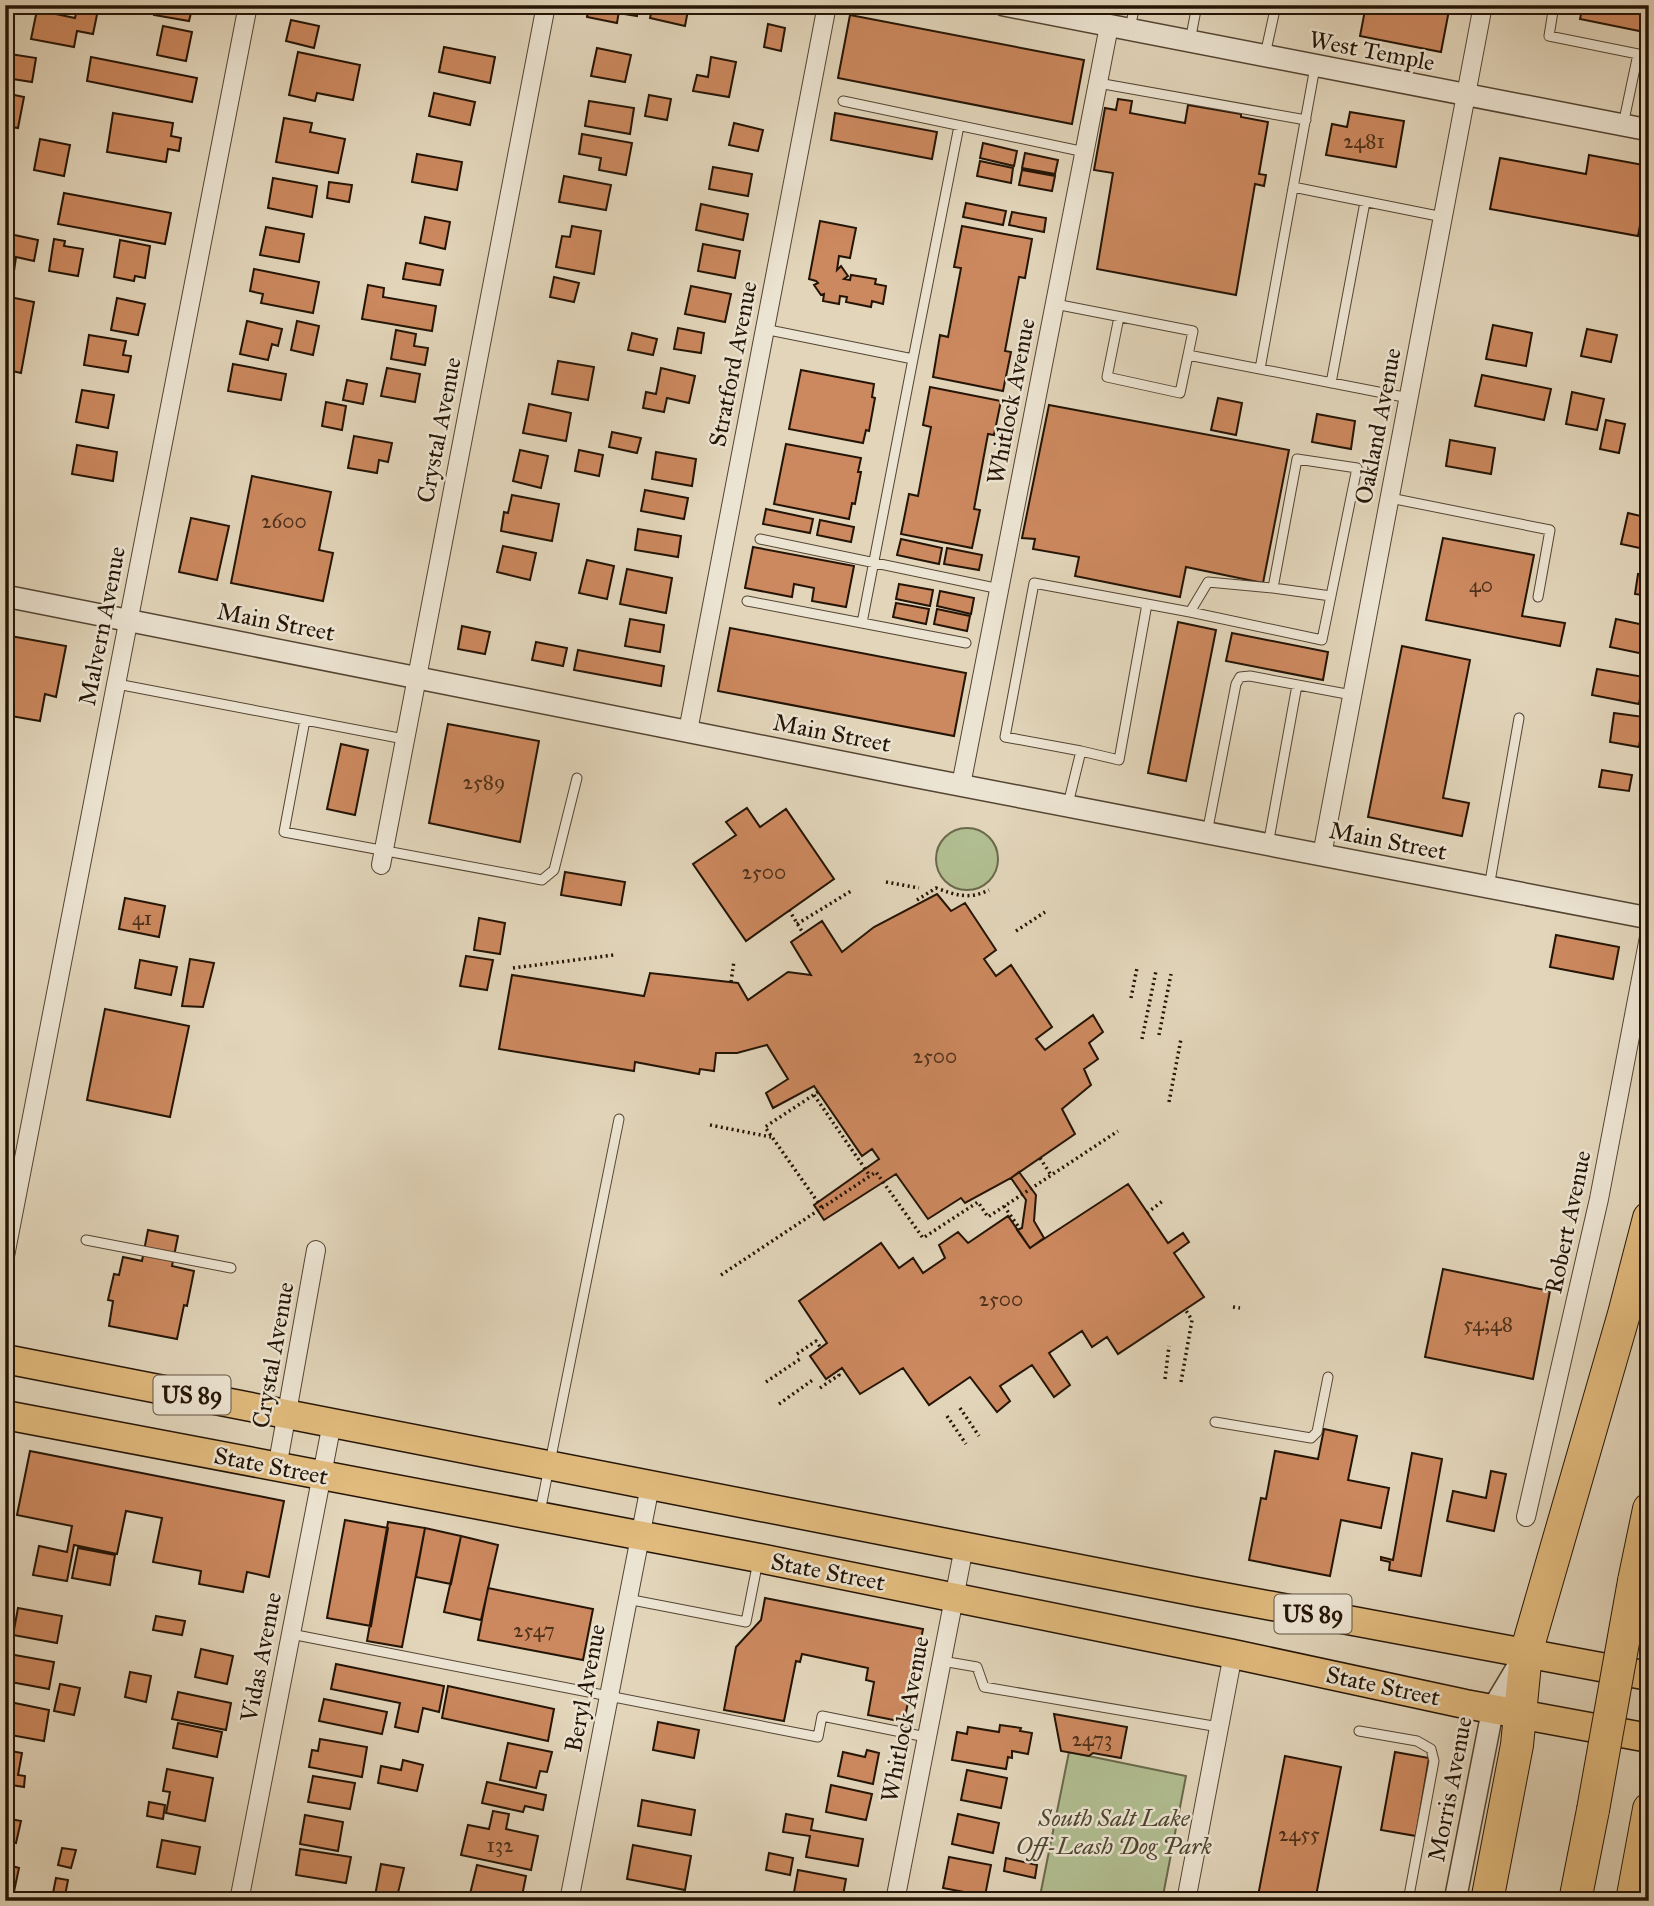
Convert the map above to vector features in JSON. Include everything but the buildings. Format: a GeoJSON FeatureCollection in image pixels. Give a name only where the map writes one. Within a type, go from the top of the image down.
{"type":"FeatureCollection","features":[{"type":"Feature","properties":{"kind":"highway"},"geometry":{"type":"LineString","coordinates":[[1488,1901],[1517,1745],[1507,1710],[1624,1314],[1649,1218]]}},
{"type":"Feature","properties":{"kind":"highway"},"geometry":{"type":"LineString","coordinates":[[1575,1901],[1649,1509]]}},
{"type":"Feature","properties":{"kind":"highway"},"geometry":{"type":"LineString","coordinates":[[1632,1901],[1648,1811]]}},
{"type":"Feature","properties":{"kind":"main road","name":"State Street"},"geometry":{"type":"LineString","coordinates":[[5,1360],[964,1547],[1649,1676]]}},
{"type":"Feature","properties":{"kind":"main road","name":"State Street"},"geometry":{"type":"LineString","coordinates":[[5,1415],[759,1558],[1649,1738]]}},
{"type":"Feature","properties":{"kind":"street","name":"Malvern Avenue"},"geometry":{"type":"LineString","coordinates":[[5,1256],[248,5]]}},
{"type":"Feature","properties":{"kind":"street","name":"Crystal Avenue"},"geometry":{"type":"LineString","coordinates":[[382,857],[546,5]]}},
{"type":"Feature","properties":{"kind":"street","name":"Stratford Avenue"},"geometry":{"type":"LineString","coordinates":[[688,731],[827,5]]}},
{"type":"Feature","properties":{"kind":"street","name":"Oakland Avenue"},"geometry":{"type":"LineString","coordinates":[[1322,855],[1483,5]]}},
{"type":"Feature","properties":{"kind":"street","name":"West Temple"},"geometry":{"type":"LineString","coordinates":[[1011,6],[1649,130]]}},
{"type":"Feature","properties":{"kind":"street","name":"Whitlock Avenue"},"geometry":{"type":"LineString","coordinates":[[961,785],[1098,83],[1119,28]]}},
{"type":"Feature","properties":{"kind":"street","name":"Main Street"},"geometry":{"type":"LineString","coordinates":[[5,596],[1649,918]]}},
{"type":"Feature","properties":{"kind":"street","name":"Robert Avenue"},"geometry":{"type":"LineString","coordinates":[[1526,1517],[1599,1199],[1649,937]]}},
{"type":"Feature","properties":{"kind":"street","name":"Crystal Avenue"},"geometry":{"type":"LineString","coordinates":[[277,1468],[316,1250]]}},
{"type":"Feature","properties":{"kind":"street","name":"Vidas Avenue"},"geometry":{"type":"LineString","coordinates":[[239,1901],[332,1423]]}},
{"type":"Feature","properties":{"kind":"street","name":"Beryl Avenue"},"geometry":{"type":"LineString","coordinates":[[569,1901],[650,1486]]}},
{"type":"Feature","properties":{"kind":"street","name":"Whitlock Avenue"},"geometry":{"type":"LineString","coordinates":[[895,1901],[964,1547]]}},
{"type":"Feature","properties":{"kind":"street"},"geometry":{"type":"LineString","coordinates":[[1186,1901],[1233,1654]]}},
{"type":"Feature","properties":{"kind":"street","name":"Morris Avenue"},"geometry":{"type":"LineString","coordinates":[[1455,1901],[1507,1710]]}},
{"type":"Feature","properties":{"kind":"lane"},"geometry":{"type":"LineString","coordinates":[[1119,28],[1135,5]]}},
{"type":"Feature","properties":{"kind":"lane"},"geometry":{"type":"LineString","coordinates":[[1189,42],[1198,5]]}},
{"type":"Feature","properties":{"kind":"lane"},"geometry":{"type":"LineString","coordinates":[[1265,57],[1276,5]]}},
{"type":"Feature","properties":{"kind":"lane"},"geometry":{"type":"LineString","coordinates":[[1555,5],[1549,36],[1638,54],[1623,125]]}},
{"type":"Feature","properties":{"kind":"lane"},"geometry":{"type":"LineString","coordinates":[[1260,369],[1315,67]]}},
{"type":"Feature","properties":{"kind":"lane"},"geometry":{"type":"LineString","coordinates":[[1098,83],[1306,120]]}},
{"type":"Feature","properties":{"kind":"lane"},"geometry":{"type":"LineString","coordinates":[[843,101],[1084,152]]}},
{"type":"Feature","properties":{"kind":"lane"},"geometry":{"type":"LineString","coordinates":[[862,623],[959,126]]}},
{"type":"Feature","properties":{"kind":"lane"},"geometry":{"type":"LineString","coordinates":[[1293,187],[1443,217]]}},
{"type":"Feature","properties":{"kind":"lane"},"geometry":{"type":"LineString","coordinates":[[1331,383],[1365,202]]}},
{"type":"Feature","properties":{"kind":"lane"},"geometry":{"type":"LineString","coordinates":[[1055,304],[1193,331],[1180,393],[1107,377],[1119,317]]}},
{"type":"Feature","properties":{"kind":"lane"},"geometry":{"type":"LineString","coordinates":[[764,329],[913,359]]}},
{"type":"Feature","properties":{"kind":"lane"},"geometry":{"type":"LineString","coordinates":[[1188,355],[1409,398]]}},
{"type":"Feature","properties":{"kind":"lane"},"geometry":{"type":"LineString","coordinates":[[1147,604],[1119,760],[1004,737],[1034,583],[1147,604],[1190,612],[1322,640],[1357,468],[1297,459],[1273,588]]}},
{"type":"Feature","properties":{"kind":"lane"},"geometry":{"type":"LineString","coordinates":[[1390,498],[1550,530],[1538,597]]}},
{"type":"Feature","properties":{"kind":"lane"},"geometry":{"type":"LineString","coordinates":[[760,539],[1000,589]]}},
{"type":"Feature","properties":{"kind":"lane"},"geometry":{"type":"LineString","coordinates":[[1190,612],[1208,582],[1331,596]]}},
{"type":"Feature","properties":{"kind":"lane"},"geometry":{"type":"LineString","coordinates":[[747,601],[966,643]]}},
{"type":"Feature","properties":{"kind":"lane"},"geometry":{"type":"LineString","coordinates":[[1207,833],[1236,684],[1240,677],[1250,676],[1352,695]]}},
{"type":"Feature","properties":{"kind":"lane"},"geometry":{"type":"LineString","coordinates":[[117,684],[404,739]]}},
{"type":"Feature","properties":{"kind":"lane"},"geometry":{"type":"LineString","coordinates":[[1268,845],[1297,685]]}},
{"type":"Feature","properties":{"kind":"lane"},"geometry":{"type":"LineString","coordinates":[[1489,887],[1519,718]]}},
{"type":"Feature","properties":{"kind":"lane"},"geometry":{"type":"LineString","coordinates":[[305,720],[284,832],[382,857],[542,880],[554,870],[578,778]]}},
{"type":"Feature","properties":{"kind":"lane"},"geometry":{"type":"LineString","coordinates":[[1068,806],[1081,751]]}},
{"type":"Feature","properties":{"kind":"lane"},"geometry":{"type":"LineString","coordinates":[[539,1518],[619,1119]]}},
{"type":"Feature","properties":{"kind":"lane"},"geometry":{"type":"LineString","coordinates":[[86,1240],[230,1268]]}},
{"type":"Feature","properties":{"kind":"lane"},"geometry":{"type":"LineString","coordinates":[[1215,1422],[1311,1438],[1317,1432],[1328,1377]]}},
{"type":"Feature","properties":{"kind":"lane"},"geometry":{"type":"LineString","coordinates":[[627,1600],[746,1622],[759,1558]]}},
{"type":"Feature","properties":{"kind":"lane"},"geometry":{"type":"LineString","coordinates":[[291,1634],[818,1737],[822,1716],[926,1738]]}},
{"type":"Feature","properties":{"kind":"lane"},"geometry":{"type":"LineString","coordinates":[[942,1661],[977,1667],[984,1687],[1219,1727]]}},
{"type":"Feature","properties":{"kind":"lane"},"geometry":{"type":"LineString","coordinates":[[1359,1731],[1417,1741],[1431,1749],[1434,1761],[1408,1901]]}},
{"type":"Feature","properties":{"kind":"path"},"geometry":{"type":"LineString","coordinates":[[886,882],[919,888]]}},
{"type":"Feature","properties":{"kind":"path"},"geometry":{"type":"LineString","coordinates":[[917,900],[936,888],[961,897],[977,897],[989,890]]}},
{"type":"Feature","properties":{"kind":"path"},"geometry":{"type":"LineString","coordinates":[[797,924],[851,891]]}},
{"type":"Feature","properties":{"kind":"path"},"geometry":{"type":"LineString","coordinates":[[789,911],[803,933]]}},
{"type":"Feature","properties":{"kind":"path"},"geometry":{"type":"LineString","coordinates":[[1016,931],[1045,912]]}},
{"type":"Feature","properties":{"kind":"path"},"geometry":{"type":"LineString","coordinates":[[513,968],[614,955]]}},
{"type":"Feature","properties":{"kind":"path"},"geometry":{"type":"LineString","coordinates":[[731,982],[734,961]]}},
{"type":"Feature","properties":{"kind":"path"},"geometry":{"type":"LineString","coordinates":[[1131,998],[1137,968]]}},
{"type":"Feature","properties":{"kind":"path"},"geometry":{"type":"LineString","coordinates":[[1142,1039],[1156,971]]}},
{"type":"Feature","properties":{"kind":"path"},"geometry":{"type":"LineString","coordinates":[[1159,1035],[1171,974]]}},
{"type":"Feature","properties":{"kind":"path"},"geometry":{"type":"LineString","coordinates":[[1169,1102],[1181,1039]]}},
{"type":"Feature","properties":{"kind":"path"},"geometry":{"type":"LineString","coordinates":[[822,1208],[765,1127],[816,1093],[870,1176]]}},
{"type":"Feature","properties":{"kind":"path"},"geometry":{"type":"LineString","coordinates":[[710,1125],[773,1137]]}},
{"type":"Feature","properties":{"kind":"path"},"geometry":{"type":"LineString","coordinates":[[722,1275],[876,1172],[923,1238],[978,1202],[988,1217],[1118,1131]]}},
{"type":"Feature","properties":{"kind":"path"},"geometry":{"type":"LineString","coordinates":[[1040,1158],[1051,1175]]}},
{"type":"Feature","properties":{"kind":"path"},"geometry":{"type":"LineString","coordinates":[[1147,1213],[1164,1200]]}},
{"type":"Feature","properties":{"kind":"path"},"geometry":{"type":"LineString","coordinates":[[1004,1206],[1020,1229]]}},
{"type":"Feature","properties":{"kind":"path"},"geometry":{"type":"LineString","coordinates":[[1233,1307],[1240,1308]]}},
{"type":"Feature","properties":{"kind":"path"},"geometry":{"type":"LineString","coordinates":[[1181,1382],[1192,1320],[1185,1309]]}},
{"type":"Feature","properties":{"kind":"path"},"geometry":{"type":"LineString","coordinates":[[766,1382],[816,1341],[821,1348]]}},
{"type":"Feature","properties":{"kind":"path"},"geometry":{"type":"LineString","coordinates":[[1165,1379],[1169,1346]]}},
{"type":"Feature","properties":{"kind":"path"},"geometry":{"type":"LineString","coordinates":[[820,1388],[839,1375],[836,1372]]}},
{"type":"Feature","properties":{"kind":"path"},"geometry":{"type":"LineString","coordinates":[[779,1404],[814,1379]]}},
{"type":"Feature","properties":{"kind":"path"},"geometry":{"type":"LineString","coordinates":[[960,1408],[979,1436]]}},
{"type":"Feature","properties":{"kind":"path"},"geometry":{"type":"LineString","coordinates":[[947,1416],[966,1444]]}},
{"type":"Feature","properties":{"kind":"green space"},"geometry":{"type":"Polygon","coordinates":[[[967,828],[979,830],[989,837],[996,847],[996,871],[989,881],[979,888],[967,890],[955,888],[945,881],[938,871],[936,859],[938,847],[945,837],[955,830],[967,828]]]}},
{"type":"Feature","properties":{"kind":"green space","name":"South Salt Lake Off-Leash Dog Park"},"geometry":{"type":"Polygon","coordinates":[[[1069,1752],[1186,1776],[1162,1901],[1039,1901],[1069,1752]]]}}]}
